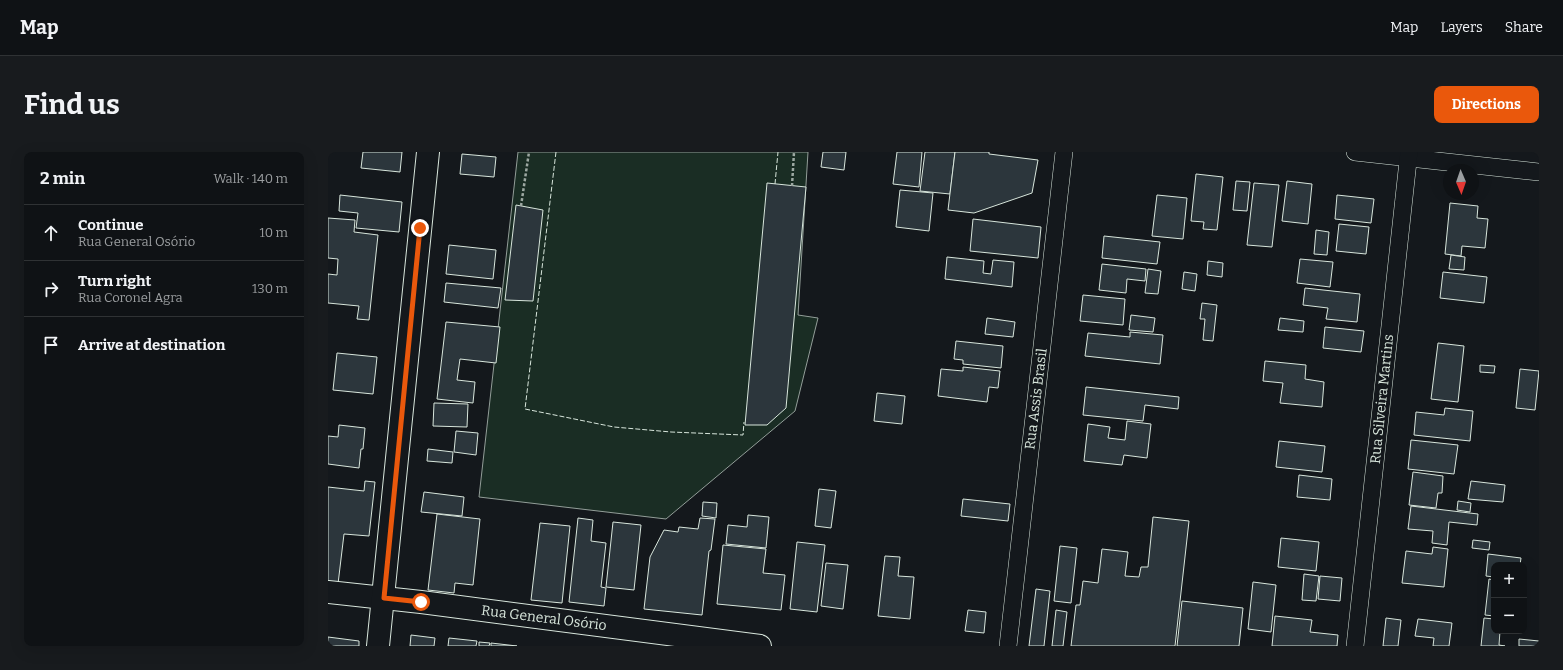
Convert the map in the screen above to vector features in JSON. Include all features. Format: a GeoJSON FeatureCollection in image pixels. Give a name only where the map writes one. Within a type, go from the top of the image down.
{"type":"FeatureCollection","features":[{"type":"Feature","properties":{"kind":"street"},"geometry":{"type":"LineString","coordinates":[[378,646],[428,152]]}},
{"type":"Feature","properties":{"kind":"street","name":"Rua Assis Brasil"},"geometry":{"type":"LineString","coordinates":[[1008,646],[1064,152]]}},
{"type":"Feature","properties":{"kind":"street"},"geometry":{"type":"LineString","coordinates":[[1355,152],[1408,155],[1539,172]]}},
{"type":"Feature","properties":{"kind":"street","name":"Rua Silveira Martins"},"geometry":{"type":"LineString","coordinates":[[1355,646],[1408,155]]}},
{"type":"Feature","properties":{"kind":"street","name":"Rua General Osório"},"geometry":{"type":"LineString","coordinates":[[328,592],[760,646]]}},
{"type":"Feature","properties":{"kind":"path"},"geometry":{"type":"LineString","coordinates":[[521,206],[529,152]]}},
{"type":"Feature","properties":{"kind":"path"},"geometry":{"type":"LineString","coordinates":[[792,186],[794,152]]}},
{"type":"Feature","properties":{"kind":"green space"},"geometry":{"type":"Polygon","coordinates":[[[518,152],[808,152],[798,315],[818,318],[795,411],[666,519],[479,497],[518,152]]]}},
{"type":"Feature","properties":{"kind":"building"},"geometry":{"type":"Polygon","coordinates":[[[363,152],[402,152],[400,172],[361,168],[363,152]]]}},
{"type":"Feature","properties":{"kind":"building"},"geometry":{"type":"Polygon","coordinates":[[[823,152],[846,152],[844,170],[821,167],[823,152]]]}},
{"type":"Feature","properties":{"kind":"building"},"geometry":{"type":"Polygon","coordinates":[[[897,152],[922,152],[919,187],[893,184],[897,152]]]}},
{"type":"Feature","properties":{"kind":"building"},"geometry":{"type":"Polygon","coordinates":[[[925,152],[955,152],[950,194],[920,191],[925,152]]]}},
{"type":"Feature","properties":{"kind":"building"},"geometry":{"type":"Polygon","coordinates":[[[955,152],[989,152],[989,154],[1038,160],[1032,193],[974,213],[948,210],[955,152]]]}},
{"type":"Feature","properties":{"kind":"building"},"geometry":{"type":"Polygon","coordinates":[[[462,154],[496,157],[494,177],[460,174],[462,154]]]}},
{"type":"Feature","properties":{"kind":"building"},"geometry":{"type":"Polygon","coordinates":[[[1196,174],[1223,177],[1217,230],[1203,229],[1204,222],[1191,221],[1196,174]]]}},
{"type":"Feature","properties":{"kind":"building"},"geometry":{"type":"Polygon","coordinates":[[[1236,181],[1250,182],[1247,211],[1233,210],[1236,181]]]}},
{"type":"Feature","properties":{"kind":"building"},"geometry":{"type":"Polygon","coordinates":[[[1287,181],[1312,184],[1308,224],[1282,221],[1287,181]]]}},
{"type":"Feature","properties":{"kind":"building"},"geometry":{"type":"Polygon","coordinates":[[[767,183],[806,187],[786,408],[767,425],[745,425],[767,183]]]}},
{"type":"Feature","properties":{"kind":"building"},"geometry":{"type":"Polygon","coordinates":[[[1254,183],[1279,185],[1272,247],[1247,245],[1254,183]]]}},
{"type":"Feature","properties":{"kind":"building"},"geometry":{"type":"Polygon","coordinates":[[[900,190],[933,193],[929,231],[896,227],[900,190]]]}},
{"type":"Feature","properties":{"kind":"building"},"geometry":{"type":"Polygon","coordinates":[[[340,195],[402,202],[399,232],[356,228],[358,213],[339,211],[340,195]]]}},
{"type":"Feature","properties":{"kind":"building"},"geometry":{"type":"Polygon","coordinates":[[[1157,195],[1187,198],[1183,239],[1152,236],[1157,195]]]}},
{"type":"Feature","properties":{"kind":"building"},"geometry":{"type":"Polygon","coordinates":[[[1337,195],[1374,199],[1371,223],[1335,219],[1337,195]]]}},
{"type":"Feature","properties":{"kind":"building"},"geometry":{"type":"Polygon","coordinates":[[[1450,203],[1478,206],[1477,218],[1488,219],[1485,248],[1462,246],[1461,256],[1445,254],[1450,203]]]}},
{"type":"Feature","properties":{"kind":"building"},"geometry":{"type":"Polygon","coordinates":[[[516,205],[543,210],[533,301],[505,300],[516,205]]]}},
{"type":"Feature","properties":{"kind":"building"},"geometry":{"type":"Polygon","coordinates":[[[328,218],[355,220],[354,232],[378,235],[369,320],[357,319],[359,306],[328,303],[328,274],[337,275],[338,259],[328,258],[328,218]]]}},
{"type":"Feature","properties":{"kind":"building"},"geometry":{"type":"Polygon","coordinates":[[[973,219],[1041,227],[1038,258],[970,251],[973,219]]]}},
{"type":"Feature","properties":{"kind":"building"},"geometry":{"type":"Polygon","coordinates":[[[1339,224],[1369,227],[1366,254],[1336,251],[1339,224]]]}},
{"type":"Feature","properties":{"kind":"building"},"geometry":{"type":"Polygon","coordinates":[[[1316,230],[1329,232],[1327,255],[1314,254],[1316,230]]]}},
{"type":"Feature","properties":{"kind":"building"},"geometry":{"type":"Polygon","coordinates":[[[1104,236],[1160,242],[1157,264],[1102,258],[1104,236]]]}},
{"type":"Feature","properties":{"kind":"building"},"geometry":{"type":"Polygon","coordinates":[[[449,245],[496,250],[493,279],[446,274],[449,245]]]}},
{"type":"Feature","properties":{"kind":"building"},"geometry":{"type":"Polygon","coordinates":[[[1451,255],[1465,257],[1464,270],[1449,269],[1451,255]]]}},
{"type":"Feature","properties":{"kind":"building"},"geometry":{"type":"Polygon","coordinates":[[[947,257],[984,261],[983,273],[991,274],[993,260],[1014,262],[1012,287],[945,279],[947,257]]]}},
{"type":"Feature","properties":{"kind":"building"},"geometry":{"type":"Polygon","coordinates":[[[1300,259],[1333,262],[1330,287],[1297,283],[1300,259]]]}},
{"type":"Feature","properties":{"kind":"building"},"geometry":{"type":"Polygon","coordinates":[[[1208,261],[1223,263],[1222,277],[1207,275],[1208,261]]]}},
{"type":"Feature","properties":{"kind":"building"},"geometry":{"type":"Polygon","coordinates":[[[1102,264],[1146,269],[1145,281],[1127,279],[1126,293],[1099,290],[1102,264]]]}},
{"type":"Feature","properties":{"kind":"building"},"geometry":{"type":"Polygon","coordinates":[[[1148,269],[1161,271],[1158,294],[1145,293],[1148,269]]]}},
{"type":"Feature","properties":{"kind":"building"},"geometry":{"type":"Polygon","coordinates":[[[1184,272],[1197,274],[1195,291],[1182,289],[1184,272]]]}},
{"type":"Feature","properties":{"kind":"building"},"geometry":{"type":"Polygon","coordinates":[[[1443,272],[1487,277],[1484,303],[1440,298],[1443,272]]]}},
{"type":"Feature","properties":{"kind":"building"},"geometry":{"type":"Polygon","coordinates":[[[446,283],[501,288],[498,308],[444,302],[446,283]]]}},
{"type":"Feature","properties":{"kind":"building"},"geometry":{"type":"Polygon","coordinates":[[[1305,288],[1360,294],[1357,322],[1326,319],[1328,308],[1303,305],[1305,288]]]}},
{"type":"Feature","properties":{"kind":"building"},"geometry":{"type":"Polygon","coordinates":[[[1083,295],[1125,299],[1123,325],[1080,321],[1083,295]]]}},
{"type":"Feature","properties":{"kind":"building"},"geometry":{"type":"Polygon","coordinates":[[[1202,303],[1217,305],[1213,341],[1203,340],[1205,319],[1200,319],[1202,303]]]}},
{"type":"Feature","properties":{"kind":"building"},"geometry":{"type":"Polygon","coordinates":[[[1131,315],[1155,318],[1153,332],[1129,330],[1131,315]]]}},
{"type":"Feature","properties":{"kind":"building"},"geometry":{"type":"Polygon","coordinates":[[[987,318],[1015,322],[1013,337],[985,334],[987,318]]]}},
{"type":"Feature","properties":{"kind":"building"},"geometry":{"type":"Polygon","coordinates":[[[1280,318],[1304,321],[1303,332],[1278,330],[1280,318]]]}},
{"type":"Feature","properties":{"kind":"building"},"geometry":{"type":"Polygon","coordinates":[[[446,322],[500,327],[496,363],[460,359],[457,380],[475,382],[473,403],[437,399],[446,322]]]}},
{"type":"Feature","properties":{"kind":"building"},"geometry":{"type":"Polygon","coordinates":[[[1325,327],[1364,331],[1361,352],[1323,348],[1325,327]]]}},
{"type":"Feature","properties":{"kind":"building"},"geometry":{"type":"Polygon","coordinates":[[[1130,332],[1163,335],[1160,364],[1085,356],[1088,333],[1130,337],[1130,332]]]}},
{"type":"Feature","properties":{"kind":"building"},"geometry":{"type":"Polygon","coordinates":[[[956,341],[1003,346],[1001,368],[963,364],[963,360],[954,359],[956,341]]]}},
{"type":"Feature","properties":{"kind":"building"},"geometry":{"type":"Polygon","coordinates":[[[1438,343],[1464,346],[1458,402],[1431,399],[1438,343]]]}},
{"type":"Feature","properties":{"kind":"building"},"geometry":{"type":"Polygon","coordinates":[[[337,353],[377,357],[373,394],[333,390],[337,353]]]}},
{"type":"Feature","properties":{"kind":"building"},"geometry":{"type":"Polygon","coordinates":[[[1265,361],[1306,365],[1305,379],[1324,382],[1322,407],[1280,403],[1283,383],[1263,381],[1265,361]]]}},
{"type":"Feature","properties":{"kind":"building"},"geometry":{"type":"Polygon","coordinates":[[[1480,365],[1495,366],[1494,373],[1480,372],[1480,365]]]}},
{"type":"Feature","properties":{"kind":"building"},"geometry":{"type":"Polygon","coordinates":[[[963,367],[1000,371],[998,388],[989,387],[987,402],[938,396],[941,369],[963,371],[963,367]]]}},
{"type":"Feature","properties":{"kind":"building"},"geometry":{"type":"Polygon","coordinates":[[[1520,369],[1539,371],[1535,410],[1516,408],[1520,369]]]}},
{"type":"Feature","properties":{"kind":"building"},"geometry":{"type":"Polygon","coordinates":[[[1086,387],[1179,397],[1178,409],[1145,405],[1143,421],[1083,415],[1086,387]]]}},
{"type":"Feature","properties":{"kind":"building"},"geometry":{"type":"Polygon","coordinates":[[[877,393],[905,396],[902,424],[874,421],[877,393]]]}},
{"type":"Feature","properties":{"kind":"building"},"geometry":{"type":"Polygon","coordinates":[[[434,403],[468,404],[467,427],[433,426],[434,403]]]}},
{"type":"Feature","properties":{"kind":"building"},"geometry":{"type":"Polygon","coordinates":[[[1445,408],[1473,411],[1470,441],[1414,435],[1416,412],[1444,415],[1445,408]]]}},
{"type":"Feature","properties":{"kind":"building"},"geometry":{"type":"Polygon","coordinates":[[[1127,421],[1151,424],[1147,458],[1124,455],[1122,465],[1084,461],[1088,424],[1110,427],[1108,438],[1125,440],[1127,421]]]}},
{"type":"Feature","properties":{"kind":"building"},"geometry":{"type":"Polygon","coordinates":[[[339,425],[365,428],[359,468],[328,464],[328,436],[338,437],[339,425]]]}},
{"type":"Feature","properties":{"kind":"building"},"geometry":{"type":"Polygon","coordinates":[[[456,431],[478,433],[476,455],[454,452],[456,431]]]}},
{"type":"Feature","properties":{"kind":"building"},"geometry":{"type":"Polygon","coordinates":[[[1411,440],[1458,445],[1454,474],[1408,469],[1411,440]]]}},
{"type":"Feature","properties":{"kind":"building"},"geometry":{"type":"Polygon","coordinates":[[[1279,441],[1325,446],[1322,472],[1276,467],[1279,441]]]}},
{"type":"Feature","properties":{"kind":"building"},"geometry":{"type":"Polygon","coordinates":[[[428,449],[453,452],[452,463],[427,461],[428,449]]]}},
{"type":"Feature","properties":{"kind":"building"},"geometry":{"type":"Polygon","coordinates":[[[1413,472],[1443,476],[1442,493],[1438,493],[1436,508],[1409,505],[1413,472]]]}},
{"type":"Feature","properties":{"kind":"building"},"geometry":{"type":"Polygon","coordinates":[[[1299,475],[1332,479],[1330,500],[1297,497],[1299,475]]]}},
{"type":"Feature","properties":{"kind":"building"},"geometry":{"type":"Polygon","coordinates":[[[365,481],[375,482],[369,536],[344,534],[338,584],[328,583],[328,487],[364,491],[365,481]]]}},
{"type":"Feature","properties":{"kind":"building"},"geometry":{"type":"Polygon","coordinates":[[[1471,481],[1505,485],[1503,502],[1468,499],[1471,481]]]}},
{"type":"Feature","properties":{"kind":"building"},"geometry":{"type":"Polygon","coordinates":[[[819,489],[836,491],[831,528],[815,526],[819,489]]]}},
{"type":"Feature","properties":{"kind":"building"},"geometry":{"type":"Polygon","coordinates":[[[424,492],[464,497],[462,516],[421,512],[424,492]]]}},
{"type":"Feature","properties":{"kind":"building"},"geometry":{"type":"Polygon","coordinates":[[[963,499],[1010,504],[1008,521],[961,516],[963,499]]]}},
{"type":"Feature","properties":{"kind":"building"},"geometry":{"type":"Polygon","coordinates":[[[1458,501],[1471,503],[1470,512],[1457,510],[1458,501]]]}},
{"type":"Feature","properties":{"kind":"building"},"geometry":{"type":"Polygon","coordinates":[[[703,502],[717,503],[716,518],[702,516],[703,502]]]}},
{"type":"Feature","properties":{"kind":"building"},"geometry":{"type":"Polygon","coordinates":[[[1411,506],[1478,514],[1477,525],[1449,522],[1447,545],[1432,543],[1433,531],[1408,529],[1411,506]]]}},
{"type":"Feature","properties":{"kind":"building"},"geometry":{"type":"Polygon","coordinates":[[[437,514],[480,519],[473,585],[455,583],[454,593],[428,590],[437,514]]]}},
{"type":"Feature","properties":{"kind":"building"},"geometry":{"type":"Polygon","coordinates":[[[748,515],[769,517],[766,548],[726,544],[728,525],[747,527],[748,515]]]}},
{"type":"Feature","properties":{"kind":"building"},"geometry":{"type":"Polygon","coordinates":[[[1153,517],[1189,521],[1175,646],[1071,646],[1076,605],[1080,605],[1083,581],[1098,583],[1102,549],[1128,552],[1125,576],[1139,577],[1141,567],[1148,567],[1153,517]]]}},
{"type":"Feature","properties":{"kind":"building"},"geometry":{"type":"Polygon","coordinates":[[[578,518],[593,520],[591,541],[606,543],[601,587],[606,588],[604,606],[569,602],[578,518]]]}},
{"type":"Feature","properties":{"kind":"building"},"geometry":{"type":"Polygon","coordinates":[[[700,518],[715,519],[711,550],[709,551],[702,615],[644,609],[650,557],[664,530],[678,532],[679,527],[698,529],[700,518]]]}},
{"type":"Feature","properties":{"kind":"building"},"geometry":{"type":"Polygon","coordinates":[[[613,522],[641,525],[634,590],[606,587],[613,522]]]}},
{"type":"Feature","properties":{"kind":"building"},"geometry":{"type":"Polygon","coordinates":[[[540,523],[570,526],[562,603],[531,600],[540,523]]]}},
{"type":"Feature","properties":{"kind":"building"},"geometry":{"type":"Polygon","coordinates":[[[1281,538],[1319,542],[1316,571],[1278,567],[1281,538]]]}},
{"type":"Feature","properties":{"kind":"building"},"geometry":{"type":"Polygon","coordinates":[[[1473,540],[1490,542],[1489,550],[1472,548],[1473,540]]]}},
{"type":"Feature","properties":{"kind":"building"},"geometry":{"type":"Polygon","coordinates":[[[797,542],[825,545],[817,612],[790,609],[797,542]]]}},
{"type":"Feature","properties":{"kind":"building"},"geometry":{"type":"Polygon","coordinates":[[[723,545],[766,549],[763,573],[785,575],[781,610],[717,604],[723,545]]]}},
{"type":"Feature","properties":{"kind":"building"},"geometry":{"type":"Polygon","coordinates":[[[1060,546],[1077,548],[1071,603],[1054,601],[1060,546]]]}},
{"type":"Feature","properties":{"kind":"building"},"geometry":{"type":"Polygon","coordinates":[[[1433,547],[1448,549],[1444,587],[1402,583],[1406,551],[1432,554],[1433,547]]]}},
{"type":"Feature","properties":{"kind":"building"},"geometry":{"type":"Polygon","coordinates":[[[1488,554],[1521,558],[1520,562],[1491,562],[1491,577],[1486,576],[1488,554]]]}},
{"type":"Feature","properties":{"kind":"building"},"geometry":{"type":"Polygon","coordinates":[[[885,556],[900,557],[898,576],[914,577],[910,619],[878,616],[885,556]]]}},
{"type":"Feature","properties":{"kind":"building"},"geometry":{"type":"Polygon","coordinates":[[[826,563],[848,565],[843,609],[821,606],[826,563]]]}},
{"type":"Feature","properties":{"kind":"building"},"geometry":{"type":"Polygon","coordinates":[[[1304,574],[1319,576],[1316,601],[1302,600],[1304,574]]]}},
{"type":"Feature","properties":{"kind":"building"},"geometry":{"type":"Polygon","coordinates":[[[1320,576],[1342,578],[1340,601],[1318,599],[1320,576]]]}},
{"type":"Feature","properties":{"kind":"building"},"geometry":{"type":"Polygon","coordinates":[[[1489,579],[1491,579],[1491,616],[1485,615],[1489,579]]]}},
{"type":"Feature","properties":{"kind":"building"},"geometry":{"type":"Polygon","coordinates":[[[1253,582],[1276,585],[1271,632],[1248,629],[1253,582]]]}},
{"type":"Feature","properties":{"kind":"building"},"geometry":{"type":"Polygon","coordinates":[[[1036,589],[1050,591],[1044,646],[1029,646],[1036,589]]]}},
{"type":"Feature","properties":{"kind":"building"},"geometry":{"type":"Polygon","coordinates":[[[1182,601],[1243,608],[1239,646],[1177,646],[1182,601]]]}},
{"type":"Feature","properties":{"kind":"building"},"geometry":{"type":"Polygon","coordinates":[[[968,610],[986,612],[984,633],[965,631],[968,610]]]}},
{"type":"Feature","properties":{"kind":"building"},"geometry":{"type":"Polygon","coordinates":[[[1056,610],[1067,612],[1063,646],[1052,646],[1056,610]]]}},
{"type":"Feature","properties":{"kind":"building"},"geometry":{"type":"Polygon","coordinates":[[[1275,616],[1312,620],[1310,632],[1338,635],[1337,646],[1272,646],[1275,616]]]}},
{"type":"Feature","properties":{"kind":"building"},"geometry":{"type":"Polygon","coordinates":[[[1386,618],[1401,620],[1398,646],[1383,646],[1386,618]]]}},
{"type":"Feature","properties":{"kind":"building"},"geometry":{"type":"Polygon","coordinates":[[[1484,618],[1491,619],[1491,634],[1500,634],[1499,645],[1505,646],[1481,646],[1484,618]]]}},
{"type":"Feature","properties":{"kind":"building"},"geometry":{"type":"Polygon","coordinates":[[[1418,619],[1452,623],[1449,646],[1433,646],[1434,638],[1415,636],[1418,619]]]}},
{"type":"Feature","properties":{"kind":"building"},"geometry":{"type":"Polygon","coordinates":[[[411,635],[435,638],[434,646],[410,646],[411,635]]]}},
{"type":"Feature","properties":{"kind":"building"},"geometry":{"type":"Polygon","coordinates":[[[328,637],[359,641],[359,646],[328,646],[328,637]]]}},
{"type":"Feature","properties":{"kind":"building"},"geometry":{"type":"Polygon","coordinates":[[[449,638],[477,641],[476,646],[448,646],[449,638]]]}},
{"type":"Feature","properties":{"kind":"building"},"geometry":{"type":"Polygon","coordinates":[[[1519,639],[1539,641],[1539,646],[1519,646],[1519,639]]]}},
{"type":"Feature","properties":{"kind":"building"},"geometry":{"type":"Polygon","coordinates":[[[479,642],[490,643],[489,646],[479,646],[479,642]]]}},
{"type":"Feature","properties":{"kind":"building"},"geometry":{"type":"Polygon","coordinates":[[[491,643],[517,646],[491,646],[491,643]]]}},
{"type":"Feature","properties":{"kind":"fence"},"geometry":{"type":"LineString","coordinates":[[556,152],[525,409],[614,427],[671,432],[743,435],[744,422]]}},
{"type":"Feature","properties":{"kind":"fence"},"geometry":{"type":"LineString","coordinates":[[775,184],[778,152]]}},
{"type":"Feature","properties":{"kind":"route"},"geometry":{"type":"LineString","coordinates":[[420,228],[384,598],[421,602]]}}]}
